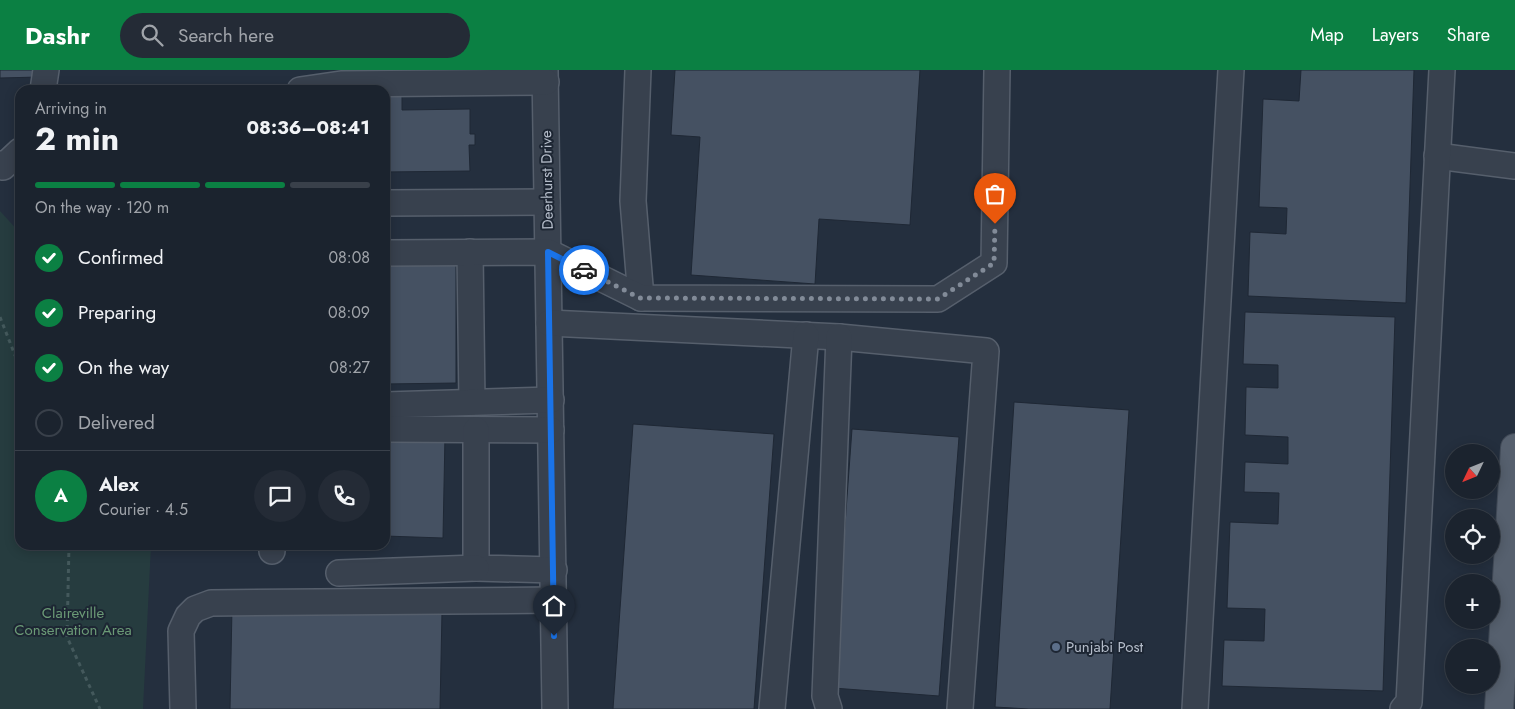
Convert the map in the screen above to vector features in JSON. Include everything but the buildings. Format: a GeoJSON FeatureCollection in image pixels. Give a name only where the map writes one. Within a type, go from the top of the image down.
{"type":"FeatureCollection","features":[{"type":"Feature","properties":{"kind":"main road"},"geometry":{"type":"LineString","coordinates":[[1499,709],[1515,448]]}},
{"type":"Feature","properties":{"kind":"street"},"geometry":{"type":"LineString","coordinates":[[44,85],[46,70]]}},
{"type":"Feature","properties":{"kind":"street"},"geometry":{"type":"LineString","coordinates":[[638,70],[633,200],[640,298]]}},
{"type":"Feature","properties":{"kind":"street"},"geometry":{"type":"LineString","coordinates":[[390,253],[548,252],[640,298],[938,299],[994,263],[998,70]]}},
{"type":"Feature","properties":{"kind":"street"},"geometry":{"type":"LineString","coordinates":[[1195,709],[1231,70]]}},
{"type":"Feature","properties":{"kind":"street"},"geometry":{"type":"LineString","coordinates":[[1402,709],[1409,702],[1442,70]]}},
{"type":"Feature","properties":{"kind":"street"},"geometry":{"type":"LineString","coordinates":[[334,85],[546,76]]}},
{"type":"Feature","properties":{"kind":"street","name":"Deerhurst Drive"},"geometry":{"type":"LineString","coordinates":[[546,76],[555,709]]}},
{"type":"Feature","properties":{"kind":"street"},"geometry":{"type":"LineString","coordinates":[[0,164],[3,167],[15,156]]}},
{"type":"Feature","properties":{"kind":"street"},"geometry":{"type":"LineString","coordinates":[[1437,156],[1515,166]]}},
{"type":"Feature","properties":{"kind":"street"},"geometry":{"type":"LineString","coordinates":[[390,204],[548,202]]}},
{"type":"Feature","properties":{"kind":"street"},"geometry":{"type":"LineString","coordinates":[[470,252],[472,402]]}},
{"type":"Feature","properties":{"kind":"street"},"geometry":{"type":"LineString","coordinates":[[550,323],[839,337],[986,351],[960,709]]}},
{"type":"Feature","properties":{"kind":"street"},"geometry":{"type":"LineString","coordinates":[[772,709],[806,335]]}},
{"type":"Feature","properties":{"kind":"street"},"geometry":{"type":"LineString","coordinates":[[829,709],[825,696],[839,337]]}},
{"type":"Feature","properties":{"kind":"street"},"geometry":{"type":"LineString","coordinates":[[390,404],[551,400]]}},
{"type":"Feature","properties":{"kind":"street"},"geometry":{"type":"LineString","coordinates":[[390,429],[551,430]]}},
{"type":"Feature","properties":{"kind":"street"},"geometry":{"type":"LineString","coordinates":[[476,430],[476,568]]}},
{"type":"Feature","properties":{"kind":"street"},"geometry":{"type":"LineString","coordinates":[[339,572],[476,568],[554,570]]}},
{"type":"Feature","properties":{"kind":"street"},"geometry":{"type":"LineString","coordinates":[[183,709],[181,631],[188,616],[195,609],[212,603],[554,600]]}},
{"type":"Feature","properties":{"kind":"path"},"geometry":{"type":"LineString","coordinates":[[0,317],[15,355]]}},
{"type":"Feature","properties":{"kind":"path"},"geometry":{"type":"LineString","coordinates":[[69,550],[67,637],[100,709]]}},
{"type":"Feature","properties":{"kind":"green space","name":"Claireville Conservation Area"},"geometry":{"type":"Polygon","coordinates":[[[0,211],[15,228],[15,550],[151,550],[143,709],[0,709],[0,211]]]}},
{"type":"Feature","properties":{"kind":"way so far"},"geometry":{"type":"LineString","coordinates":[[584,270],[640,298],[938,299],[994,263],[995,224]]}},
{"type":"Feature","properties":{"kind":"place","name":"Punjabi Post"},"geometry":{"type":"Point","coordinates":[1056,647]}},
{"type":"Feature","properties":{"kind":"route"},"geometry":{"type":"LineString","coordinates":[[554,636],[548,252],[584,270]]}}]}
